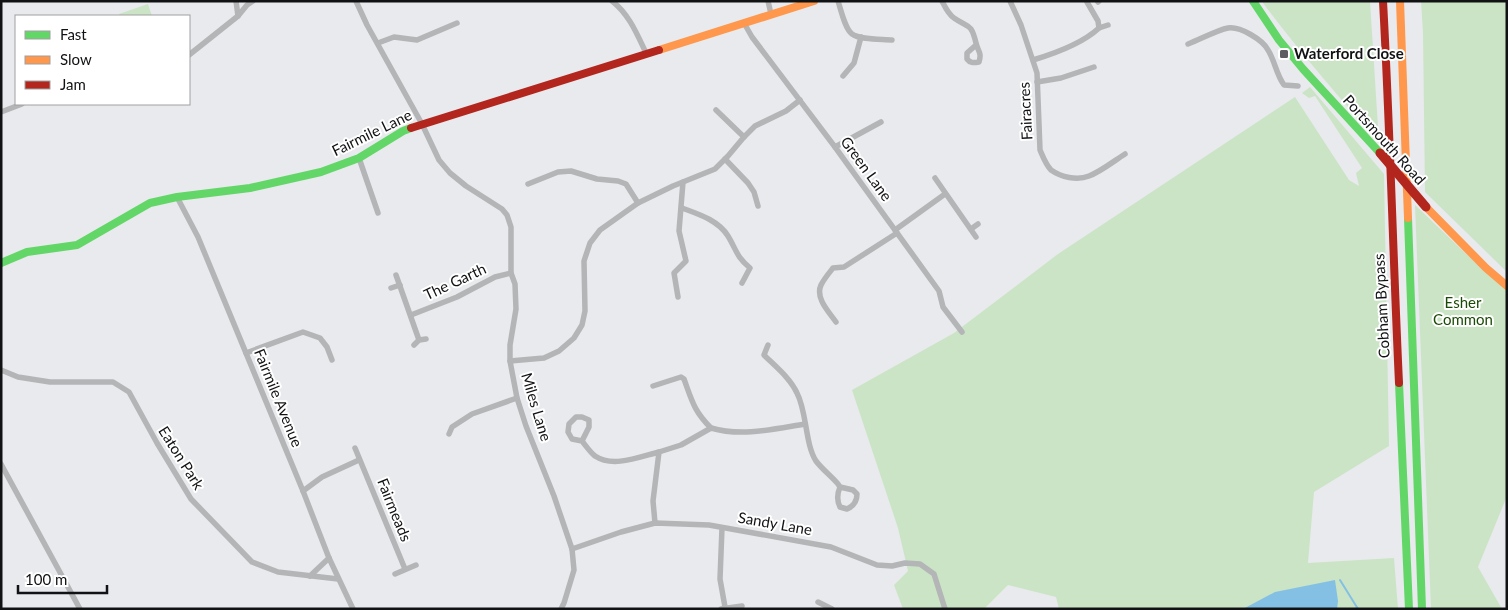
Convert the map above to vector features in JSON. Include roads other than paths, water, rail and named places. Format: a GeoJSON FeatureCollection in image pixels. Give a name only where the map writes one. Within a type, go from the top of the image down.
{"type":"FeatureCollection","features":[{"type":"Feature","properties":{"kind":"main road","name":"Fairmile Lane"},"geometry":{"type":"LineString","coordinates":[[1,263],[27,252],[77,245],[150,203],[177,197],[250,188],[321,172],[359,158],[403,131],[422,124],[814,1]]}},
{"type":"Feature","properties":{"kind":"main road","name":"Portsmouth Road"},"geometry":{"type":"LineString","coordinates":[[1253,1],[1279,40],[1344,117],[1380,153],[1426,207],[1486,268],[1507,286]]}},
{"type":"Feature","properties":{"kind":"main road","name":"Cobham Bypass"},"geometry":{"type":"LineString","coordinates":[[1383,1],[1409,609]]}},
{"type":"Feature","properties":{"kind":"main road","name":"Cobham Bypass"},"geometry":{"type":"LineString","coordinates":[[1400,1],[1422,609]]}},
{"type":"Feature","properties":{"kind":"street"},"geometry":{"type":"LineString","coordinates":[[236,1],[238,16]]}},
{"type":"Feature","properties":{"kind":"street"},"geometry":{"type":"LineString","coordinates":[[190,54],[238,16],[253,1]]}},
{"type":"Feature","properties":{"kind":"street"},"geometry":{"type":"LineString","coordinates":[[612,1],[620,4],[646,53]]}},
{"type":"Feature","properties":{"kind":"street"},"geometry":{"type":"LineString","coordinates":[[768,1],[771,14]]}},
{"type":"Feature","properties":{"kind":"street"},"geometry":{"type":"LineString","coordinates":[[838,1],[848,29],[853,34],[861,37],[892,40]]}},
{"type":"Feature","properties":{"kind":"street"},"geometry":{"type":"LineString","coordinates":[[942,1],[949,14],[967,24],[976,40],[976,45]]}},
{"type":"Feature","properties":{"kind":"street","name":"Fairacres"},"geometry":{"type":"LineString","coordinates":[[1010,1],[1021,24],[1037,73],[1040,150],[1043,159],[1051,170],[1063,176],[1076,178],[1088,176],[1125,154]]}},
{"type":"Feature","properties":{"kind":"street"},"geometry":{"type":"LineString","coordinates":[[356,2],[422,124]]}},
{"type":"Feature","properties":{"kind":"street"},"geometry":{"type":"LineString","coordinates":[[1087,2],[1098,21],[1099,28]]}},
{"type":"Feature","properties":{"kind":"street"},"geometry":{"type":"LineString","coordinates":[[378,43],[394,37],[417,40],[456,23]]}},
{"type":"Feature","properties":{"kind":"street","name":"Green Lane"},"geometry":{"type":"LineString","coordinates":[[744,23],[752,37],[939,291],[943,307],[962,332]]}},
{"type":"Feature","properties":{"kind":"street"},"geometry":{"type":"LineString","coordinates":[[1033,60],[1046,56],[1108,25]]}},
{"type":"Feature","properties":{"kind":"street"},"geometry":{"type":"LineString","coordinates":[[1188,44],[1230,28],[1247,33],[1258,39],[1268,49],[1279,78],[1284,85],[1298,86]]}},
{"type":"Feature","properties":{"kind":"street"},"geometry":{"type":"LineString","coordinates":[[843,76],[854,63],[861,37]]}},
{"type":"Feature","properties":{"kind":"street"},"geometry":{"type":"LineString","coordinates":[[1037,82],[1061,78],[1094,67]]}},
{"type":"Feature","properties":{"kind":"street"},"geometry":{"type":"LineString","coordinates":[[510,361],[544,358],[559,351],[574,338],[582,324],[585,311],[584,262],[590,243],[600,230],[638,203],[715,169],[755,126],[786,110],[800,100]]}},
{"type":"Feature","properties":{"kind":"street"},"geometry":{"type":"LineString","coordinates":[[1,112],[19,105]]}},
{"type":"Feature","properties":{"kind":"street"},"geometry":{"type":"LineString","coordinates":[[716,110],[744,136]]}},
{"type":"Feature","properties":{"kind":"street"},"geometry":{"type":"LineString","coordinates":[[835,148],[881,122]]}},
{"type":"Feature","properties":{"kind":"street","name":"Miles Lane"},"geometry":{"type":"LineString","coordinates":[[422,124],[439,160],[450,174],[502,209],[507,215],[511,228],[510,272],[515,284],[516,309],[510,345],[510,361],[517,398],[572,549],[574,570],[561,609]]}},
{"type":"Feature","properties":{"kind":"street"},"geometry":{"type":"LineString","coordinates":[[359,158],[378,213]]}},
{"type":"Feature","properties":{"kind":"street"},"geometry":{"type":"LineString","coordinates":[[725,159],[748,183],[754,192],[758,206]]}},
{"type":"Feature","properties":{"kind":"street"},"geometry":{"type":"LineString","coordinates":[[528,184],[558,172],[571,171],[597,179],[618,181],[626,184],[638,203]]}},
{"type":"Feature","properties":{"kind":"street"},"geometry":{"type":"LineString","coordinates":[[935,178],[976,237]]}},
{"type":"Feature","properties":{"kind":"street"},"geometry":{"type":"LineString","coordinates":[[678,296],[674,273],[686,261],[679,231],[683,182]]}},
{"type":"Feature","properties":{"kind":"street"},"geometry":{"type":"LineString","coordinates":[[836,322],[820,297],[821,283],[834,268],[844,267],[896,232],[945,194]]}},
{"type":"Feature","properties":{"kind":"street","name":"Fairmile Avenue"},"geometry":{"type":"LineString","coordinates":[[177,197],[198,236],[303,490],[329,558],[353,609]]}},
{"type":"Feature","properties":{"kind":"street"},"geometry":{"type":"LineString","coordinates":[[682,208],[707,217],[727,234],[740,260],[750,268],[742,283]]}},
{"type":"Feature","properties":{"kind":"street"},"geometry":{"type":"LineString","coordinates":[[970,229],[978,224]]}},
{"type":"Feature","properties":{"kind":"street","name":"The Garth"},"geometry":{"type":"LineString","coordinates":[[411,315],[457,297],[495,277],[510,272]]}},
{"type":"Feature","properties":{"kind":"street","name":"The Garth"},"geometry":{"type":"LineString","coordinates":[[396,275],[411,315],[423,339],[414,345]]}},
{"type":"Feature","properties":{"kind":"street","name":"The Garth"},"geometry":{"type":"LineString","coordinates":[[392,288],[400,285]]}},
{"type":"Feature","properties":{"kind":"street"},"geometry":{"type":"LineString","coordinates":[[246,353],[303,332],[320,338],[327,347],[332,360]]}},
{"type":"Feature","properties":{"kind":"street"},"geometry":{"type":"LineString","coordinates":[[768,345],[764,355],[794,388],[801,403],[816,460],[840,487]]}},
{"type":"Feature","properties":{"kind":"street","name":"Eaton Park"},"geometry":{"type":"LineString","coordinates":[[1,370],[18,377],[50,382],[113,382],[129,392],[191,499],[252,562],[278,572],[338,579]]}},
{"type":"Feature","properties":{"kind":"street"},"geometry":{"type":"LineString","coordinates":[[653,386],[681,377],[684,379],[694,408],[711,428],[744,432],[773,430],[805,424]]}},
{"type":"Feature","properties":{"kind":"street"},"geometry":{"type":"LineString","coordinates":[[449,434],[452,427],[472,414],[517,398]]}},
{"type":"Feature","properties":{"kind":"street"},"geometry":{"type":"LineString","coordinates":[[582,441],[589,427],[589,420],[582,416],[576,417],[569,424],[568,432],[572,439],[582,441],[594,455],[605,461],[617,462],[681,445],[711,428]]}},
{"type":"Feature","properties":{"kind":"street","name":"Fairmeads"},"geometry":{"type":"LineString","coordinates":[[355,448],[405,569]]}},
{"type":"Feature","properties":{"kind":"street"},"geometry":{"type":"LineString","coordinates":[[655,523],[653,502],[658,452]]}},
{"type":"Feature","properties":{"kind":"street"},"geometry":{"type":"LineString","coordinates":[[303,490],[322,477],[359,460]]}},
{"type":"Feature","properties":{"kind":"street"},"geometry":{"type":"LineString","coordinates":[[1,464],[80,609]]}},
{"type":"Feature","properties":{"kind":"street","name":"Sandy Lane"},"geometry":{"type":"LineString","coordinates":[[572,549],[655,523],[709,525],[831,547],[877,566],[892,566],[905,563],[920,564],[934,574],[945,609]]}},
{"type":"Feature","properties":{"kind":"street"},"geometry":{"type":"LineString","coordinates":[[722,528],[720,579],[723,608],[742,606]]}},
{"type":"Feature","properties":{"kind":"street"},"geometry":{"type":"LineString","coordinates":[[310,576],[329,558]]}},
{"type":"Feature","properties":{"kind":"street"},"geometry":{"type":"LineString","coordinates":[[395,574],[416,565]]}},
{"type":"Feature","properties":{"kind":"street"},"geometry":{"type":"LineString","coordinates":[[818,602],[832,609]]}},
{"type":"Feature","properties":{"kind":"water"},"geometry":{"type":"Polygon","coordinates":[[[1335,580],[1338,601],[1337,609],[1243,609],[1275,592],[1335,580]]]}},
{"type":"Feature","properties":{"kind":"waterway"},"geometry":{"type":"LineString","coordinates":[[1340,580],[1358,609]]}},
{"type":"Feature","properties":{"kind":"place","name":"Waterford Close"},"geometry":{"type":"Point","coordinates":[1284,54]}},
{"type":"Feature","properties":{"kind":"park label","name":"Esher Common"},"geometry":{"type":"Point","coordinates":[1463,312]}}]}
